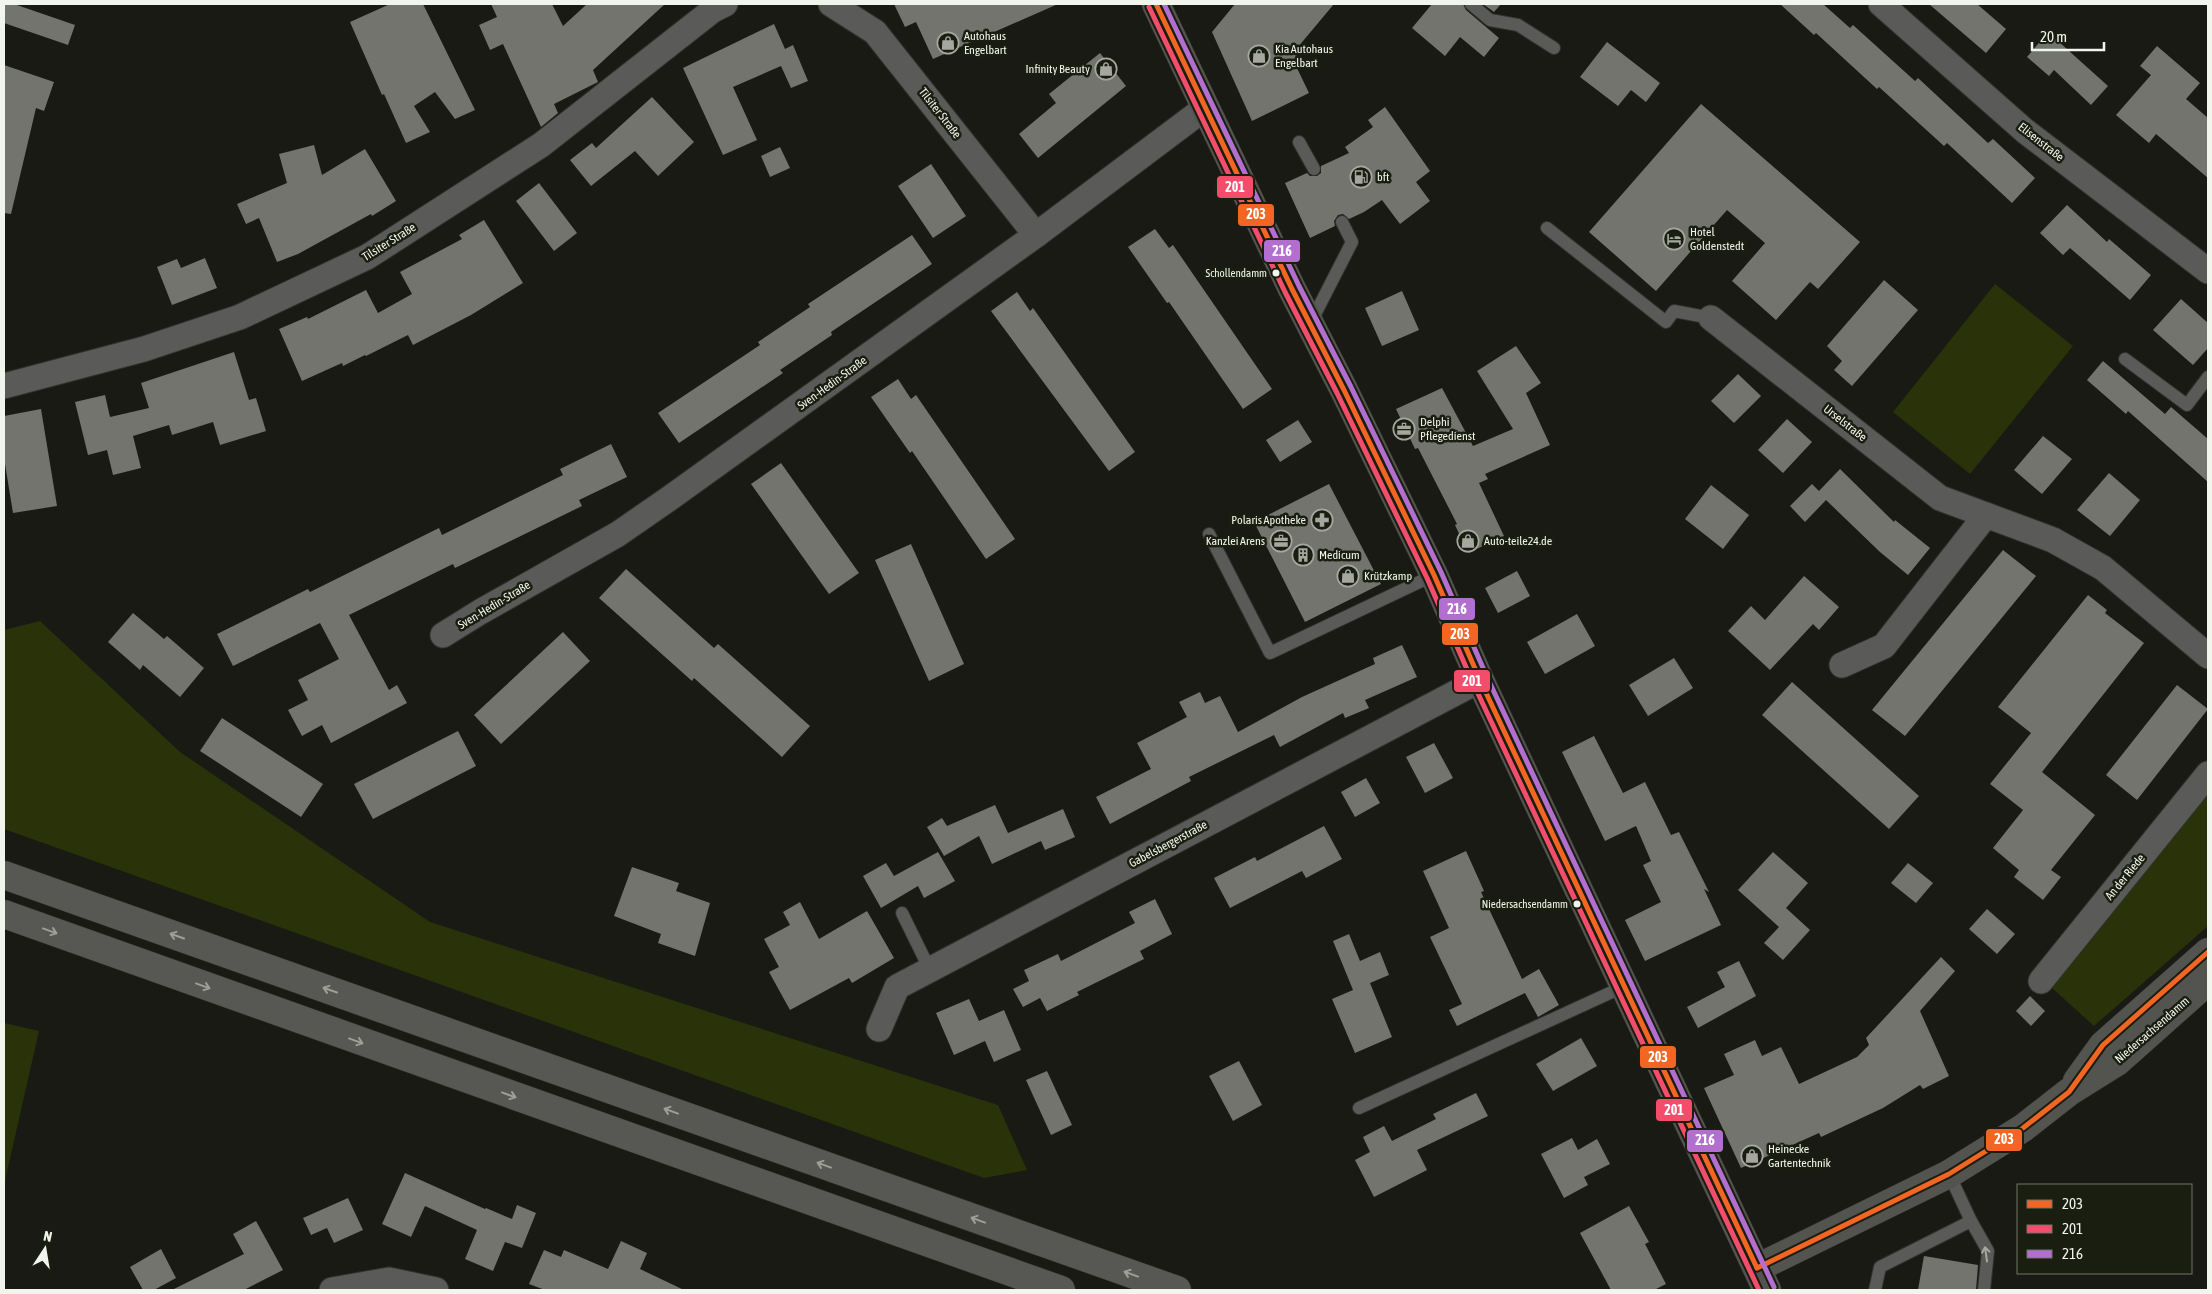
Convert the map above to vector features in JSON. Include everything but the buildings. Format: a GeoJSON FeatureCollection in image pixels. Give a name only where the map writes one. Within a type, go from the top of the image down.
{"type":"FeatureCollection","features":[{"type":"Feature","properties":{"kind":"highway"},"geometry":{"type":"LineString","coordinates":[[4,875],[1177,1290]]}},
{"type":"Feature","properties":{"kind":"highway"},"geometry":{"type":"LineString","coordinates":[[4,914],[1061,1290]]}},
{"type":"Feature","properties":{"kind":"main road"},"geometry":{"type":"LineString","coordinates":[[1156,4],[1434,576],[1480,680],[1762,1279]]}},
{"type":"Feature","properties":{"kind":"main road","name":"Niedersachsendamm"},"geometry":{"type":"LineString","coordinates":[[2069,1092],[2103,1045],[2208,952]]}},
{"type":"Feature","properties":{"kind":"main road","name":"Niedersachsendamm"},"geometry":{"type":"LineString","coordinates":[[1762,1279],[1949,1174],[2023,1128],[2069,1092],[2117,1062],[2208,981]]}},
{"type":"Feature","properties":{"kind":"street","name":"Tilsiter Straße"},"geometry":{"type":"LineString","coordinates":[[4,386],[144,350],[240,316],[368,257],[541,145],[713,10],[724,4]]}},
{"type":"Feature","properties":{"kind":"street","name":"Tilsiter Straße"},"geometry":{"type":"LineString","coordinates":[[831,4],[875,32],[1036,235]]}},
{"type":"Feature","properties":{"kind":"street","name":"Elisenstraße"},"geometry":{"type":"LineString","coordinates":[[1881,4],[2026,131],[2208,270]]}},
{"type":"Feature","properties":{"kind":"street","name":"Sven-Hedin-Straße"},"geometry":{"type":"LineString","coordinates":[[444,635],[480,612],[618,534],[753,440],[1036,235],[1205,108]]}},
{"type":"Feature","properties":{"kind":"street","name":"Urselstraße"},"geometry":{"type":"LineString","coordinates":[[1711,318],[1940,498],[2052,540],[2103,568],[2208,656]]}},
{"type":"Feature","properties":{"kind":"street"},"geometry":{"type":"LineString","coordinates":[[1842,665],[1884,646],[1986,515]]}},
{"type":"Feature","properties":{"kind":"street","name":"Gabelsbergerstraße"},"geometry":{"type":"LineString","coordinates":[[879,1029],[897,986],[1480,680]]}},
{"type":"Feature","properties":{"kind":"street","name":"An der Riede"},"geometry":{"type":"LineString","coordinates":[[2041,981],[2208,774]]}},
{"type":"Feature","properties":{"kind":"street"},"geometry":{"type":"LineString","coordinates":[[332,1290],[389,1280],[436,1290]]}},
{"type":"Feature","properties":{"kind":"lane"},"geometry":{"type":"LineString","coordinates":[[1471,4],[1490,20],[1518,25],[1554,48]]}},
{"type":"Feature","properties":{"kind":"lane"},"geometry":{"type":"LineString","coordinates":[[1299,142],[1314,169]]}},
{"type":"Feature","properties":{"kind":"lane"},"geometry":{"type":"LineString","coordinates":[[1310,324],[1352,242],[1342,222]]}},
{"type":"Feature","properties":{"kind":"lane"},"geometry":{"type":"LineString","coordinates":[[1547,228],[1666,322],[1674,311],[1711,318]]}},
{"type":"Feature","properties":{"kind":"lane"},"geometry":{"type":"LineString","coordinates":[[2125,359],[2187,405],[2208,377]]}},
{"type":"Feature","properties":{"kind":"lane"},"geometry":{"type":"LineString","coordinates":[[1209,534],[1270,653],[1434,576]]}},
{"type":"Feature","properties":{"kind":"lane"},"geometry":{"type":"LineString","coordinates":[[902,913],[930,970]]}},
{"type":"Feature","properties":{"kind":"lane"},"geometry":{"type":"LineString","coordinates":[[1359,1108],[1625,986]]}},
{"type":"Feature","properties":{"kind":"lane"},"geometry":{"type":"LineString","coordinates":[[1949,1174],[1971,1221],[1988,1251],[1984,1290]]}},
{"type":"Feature","properties":{"kind":"lane"},"geometry":{"type":"LineString","coordinates":[[1875,1290],[1880,1267],[1971,1221]]}},
{"type":"Feature","properties":{"kind":"green space"},"geometry":{"type":"Polygon","coordinates":[[[1995,284],[2073,346],[1970,474],[1893,412],[1995,284]]]}},
{"type":"Feature","properties":{"kind":"green space"},"geometry":{"type":"Polygon","coordinates":[[[40,621],[180,752],[430,922],[998,1105],[1027,1170],[984,1178],[4,829],[4,630],[40,621]]]}},
{"type":"Feature","properties":{"kind":"green space"},"geometry":{"type":"Polygon","coordinates":[[[2208,792],[2208,926],[2094,1026],[2051,987],[2088,944],[2208,792]]]}},
{"type":"Feature","properties":{"kind":"green space"},"geometry":{"type":"Polygon","coordinates":[[[4,1023],[39,1031],[4,1185],[4,1023]]]}},
{"type":"Feature","properties":{"kind":"transit line","name":"203"},"geometry":{"type":"LineString","coordinates":[[1156,4],[1292,289],[1344,390],[1434,575],[1480,680],[1757,1268]]}},
{"type":"Feature","properties":{"kind":"transit line","name":"216"},"geometry":{"type":"LineString","coordinates":[[1164,4],[1299,286],[1351,387],[1441,572],[1487,677],[1774,1287]]}},
{"type":"Feature","properties":{"kind":"transit line","name":"201"},"geometry":{"type":"LineString","coordinates":[[1149,7],[1285,292],[1337,393],[1427,578],[1473,683],[1759,1290]]}},
{"type":"Feature","properties":{"kind":"transit line","name":"203"},"geometry":{"type":"LineString","coordinates":[[1757,1268],[1949,1174],[2023,1128],[2069,1092],[2103,1045],[2208,952]]}},
{"type":"Feature","properties":{"kind":"place","name":"Autohaus Engelbart"},"geometry":{"type":"Point","coordinates":[948,43]}},
{"type":"Feature","properties":{"kind":"place","name":"Kia Autohaus Engelbart"},"geometry":{"type":"Point","coordinates":[1259,56]}},
{"type":"Feature","properties":{"kind":"place","name":"Infinity Beauty"},"geometry":{"type":"Point","coordinates":[1106,69]}},
{"type":"Feature","properties":{"kind":"place","name":"bft"},"geometry":{"type":"Point","coordinates":[1361,177]}},
{"type":"Feature","properties":{"kind":"place","name":"Hotel Goldenstedt"},"geometry":{"type":"Point","coordinates":[1674,239]}},
{"type":"Feature","properties":{"kind":"place","name":"Schollendamm"},"geometry":{"type":"Point","coordinates":[1276,273]}},
{"type":"Feature","properties":{"kind":"place","name":"Delphi Pflegedienst"},"geometry":{"type":"Point","coordinates":[1404,429]}},
{"type":"Feature","properties":{"kind":"place","name":"Polaris Apotheke"},"geometry":{"type":"Point","coordinates":[1322,520]}},
{"type":"Feature","properties":{"kind":"place","name":"Kanzlei Arens"},"geometry":{"type":"Point","coordinates":[1281,541]}},
{"type":"Feature","properties":{"kind":"place","name":"Auto-teile24.de"},"geometry":{"type":"Point","coordinates":[1468,541]}},
{"type":"Feature","properties":{"kind":"place","name":"Medicum"},"geometry":{"type":"Point","coordinates":[1303,555]}},
{"type":"Feature","properties":{"kind":"place","name":"Krützkamp"},"geometry":{"type":"Point","coordinates":[1348,576]}},
{"type":"Feature","properties":{"kind":"place","name":"Niedersachsendamm"},"geometry":{"type":"Point","coordinates":[1577,904]}},
{"type":"Feature","properties":{"kind":"place","name":"Heinecke Gartentechnik"},"geometry":{"type":"Point","coordinates":[1752,1156]}}]}
